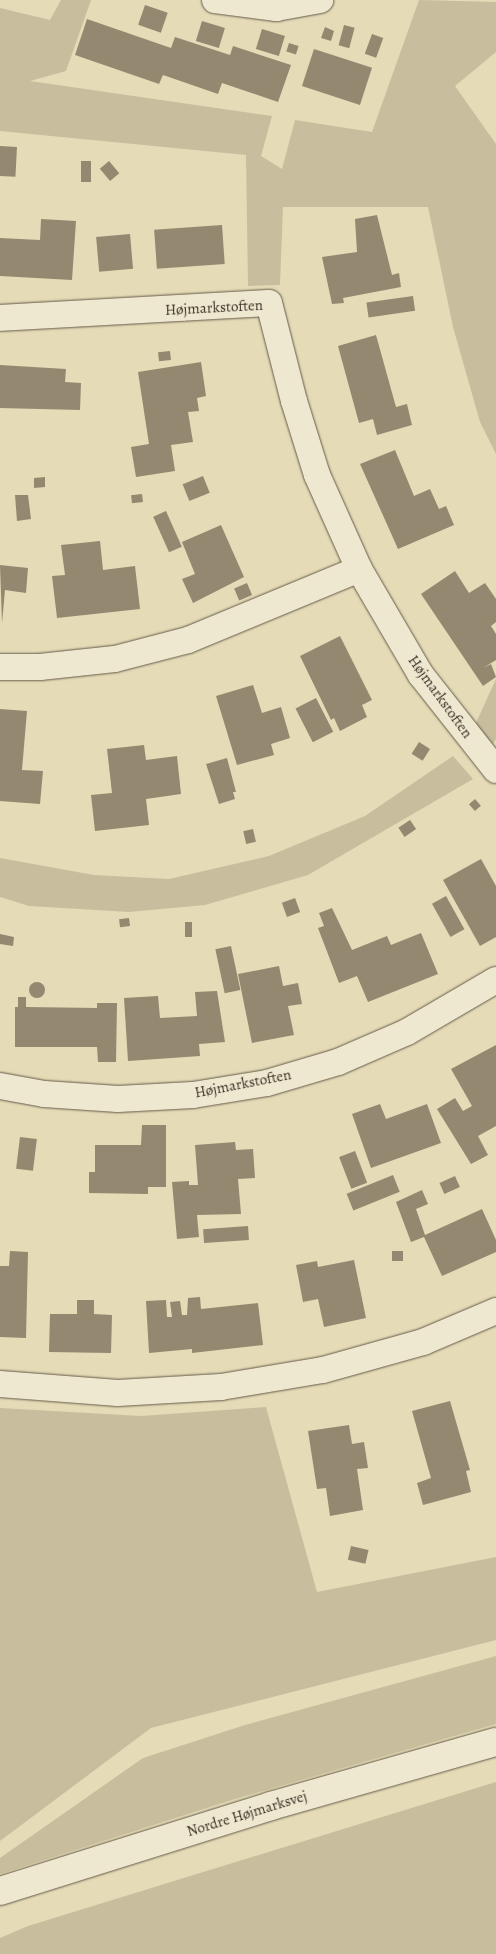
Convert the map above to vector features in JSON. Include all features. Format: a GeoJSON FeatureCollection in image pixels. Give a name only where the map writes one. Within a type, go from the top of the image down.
{"type":"FeatureCollection","features":[{"type":"Feature","properties":{"kind":"street"},"geometry":{"type":"LineString","coordinates":[[215,0],[276,8],[320,0]]}},
{"type":"Feature","properties":{"kind":"street","name":"Højmarkstoften"},"geometry":{"type":"LineString","coordinates":[[0,318],[269,303],[294,401],[317,474],[360,569],[421,675],[496,770]]}},
{"type":"Feature","properties":{"kind":"street"},"geometry":{"type":"LineString","coordinates":[[0,667],[40,667],[115,659],[188,640],[360,569]]}},
{"type":"Feature","properties":{"kind":"street","name":"Højmarkstoften"},"geometry":{"type":"LineString","coordinates":[[0,1086],[44,1094],[118,1099],[193,1095],[266,1083],[338,1062],[407,1032],[496,980]]}},
{"type":"Feature","properties":{"kind":"street"},"geometry":{"type":"LineString","coordinates":[[0,1384],[118,1393],[221,1387],[323,1370],[423,1342],[496,1311]]}},
{"type":"Feature","properties":{"kind":"street","name":"Nordre Højmarksvej"},"geometry":{"type":"LineString","coordinates":[[0,1891],[271,1806],[496,1742]]}},
{"type":"Feature","properties":{"kind":"shaded area"},"geometry":{"type":"Polygon","coordinates":[[[61,0],[91,0],[66,71],[30,81],[272,116],[261,156],[282,169],[295,120],[372,132],[419,0],[496,2],[496,52],[455,86],[496,144],[496,454],[480,422],[453,327],[428,207],[283,207],[280,285],[248,286],[246,155],[0,131],[0,8],[50,20],[61,0]]]}},
{"type":"Feature","properties":{"kind":"shaded area"},"geometry":{"type":"Polygon","coordinates":[[[496,679],[496,739],[493,744],[475,725],[496,679]]]}},
{"type":"Feature","properties":{"kind":"shaded area"},"geometry":{"type":"Polygon","coordinates":[[[453,756],[473,779],[308,875],[205,905],[129,912],[29,906],[0,897],[0,858],[94,875],[169,879],[269,856],[365,816],[453,756]]]}},
{"type":"Feature","properties":{"kind":"shaded area"},"geometry":{"type":"Polygon","coordinates":[[[266,1407],[317,1592],[496,1557],[496,1640],[151,1728],[0,1841],[0,1408],[141,1416],[266,1407]]]}},
{"type":"Feature","properties":{"kind":"shaded area"},"geometry":{"type":"Polygon","coordinates":[[[496,1656],[496,1724],[235,1799],[0,1874],[0,1858],[143,1758],[245,1725],[496,1656]]]}},
{"type":"Feature","properties":{"kind":"shaded area"},"geometry":{"type":"Polygon","coordinates":[[[496,1782],[496,1954],[0,1954],[0,1938],[28,1926],[496,1782]]]}},
{"type":"Feature","properties":{"kind":"building"},"geometry":{"type":"Polygon","coordinates":[[[145,5],[168,13],[161,33],[138,25],[145,5]]]}},
{"type":"Feature","properties":{"kind":"building"},"geometry":{"type":"Polygon","coordinates":[[[87,19],[171,48],[175,37],[230,55],[233,46],[291,65],[278,102],[222,83],[218,94],[163,75],[159,84],[75,55],[87,19]]]}},
{"type":"Feature","properties":{"kind":"building"},"geometry":{"type":"Polygon","coordinates":[[[202,21],[225,28],[219,48],[196,41],[202,21]]]}},
{"type":"Feature","properties":{"kind":"building"},"geometry":{"type":"Polygon","coordinates":[[[344,25],[355,28],[349,48],[339,45],[344,25]]]}},
{"type":"Feature","properties":{"kind":"building"},"geometry":{"type":"Polygon","coordinates":[[[325,27],[334,31],[331,41],[321,38],[325,27]]]}},
{"type":"Feature","properties":{"kind":"building"},"geometry":{"type":"Polygon","coordinates":[[[262,29],[285,36],[279,56],[256,49],[262,29]]]}},
{"type":"Feature","properties":{"kind":"building"},"geometry":{"type":"Polygon","coordinates":[[[372,34],[383,38],[376,58],[365,54],[372,34]]]}},
{"type":"Feature","properties":{"kind":"building"},"geometry":{"type":"Polygon","coordinates":[[[289,43],[299,46],[296,55],[286,52],[289,43]]]}},
{"type":"Feature","properties":{"kind":"building"},"geometry":{"type":"Polygon","coordinates":[[[314,49],[372,68],[360,105],[302,86],[314,49]]]}},
{"type":"Feature","properties":{"kind":"building"},"geometry":{"type":"Polygon","coordinates":[[[0,146],[17,147],[15,177],[0,176],[0,146]]]}},
{"type":"Feature","properties":{"kind":"building"},"geometry":{"type":"Polygon","coordinates":[[[81,161],[91,161],[91,182],[81,182],[81,161]]]}},
{"type":"Feature","properties":{"kind":"building"},"geometry":{"type":"Polygon","coordinates":[[[109,161],[119,173],[110,181],[100,169],[109,161]]]}},
{"type":"Feature","properties":{"kind":"building"},"geometry":{"type":"Polygon","coordinates":[[[377,215],[392,275],[399,273],[401,287],[343,298],[344,303],[332,304],[322,257],[357,252],[355,219],[377,215]]]}},
{"type":"Feature","properties":{"kind":"building"},"geometry":{"type":"Polygon","coordinates":[[[41,219],[76,221],[72,280],[0,276],[0,238],[40,240],[41,219]]]}},
{"type":"Feature","properties":{"kind":"building"},"geometry":{"type":"Polygon","coordinates":[[[222,225],[225,264],[157,269],[154,230],[222,225]]]}},
{"type":"Feature","properties":{"kind":"building"},"geometry":{"type":"Polygon","coordinates":[[[130,234],[133,269],[99,272],[96,237],[130,234]]]}},
{"type":"Feature","properties":{"kind":"building"},"geometry":{"type":"Polygon","coordinates":[[[413,296],[415,311],[369,317],[366,303],[413,296]]]}},
{"type":"Feature","properties":{"kind":"building"},"geometry":{"type":"Polygon","coordinates":[[[376,335],[396,407],[407,404],[412,425],[377,435],[373,419],[359,423],[338,346],[376,335]]]}},
{"type":"Feature","properties":{"kind":"building"},"geometry":{"type":"Polygon","coordinates":[[[170,351],[171,360],[159,361],[158,352],[170,351]]]}},
{"type":"Feature","properties":{"kind":"building"},"geometry":{"type":"Polygon","coordinates":[[[201,362],[206,396],[197,398],[199,411],[188,412],[193,442],[171,445],[175,471],[136,477],[131,447],[149,444],[138,372],[201,362]]]}},
{"type":"Feature","properties":{"kind":"building"},"geometry":{"type":"Polygon","coordinates":[[[0,365],[66,369],[65,382],[81,383],[80,410],[0,408],[0,365]]]}},
{"type":"Feature","properties":{"kind":"building"},"geometry":{"type":"Polygon","coordinates":[[[395,450],[414,496],[430,489],[439,509],[446,506],[454,525],[398,549],[360,464],[395,450]]]}},
{"type":"Feature","properties":{"kind":"building"},"geometry":{"type":"Polygon","coordinates":[[[203,476],[210,493],[189,501],[183,484],[203,476]]]}},
{"type":"Feature","properties":{"kind":"building"},"geometry":{"type":"Polygon","coordinates":[[[45,477],[45,487],[34,488],[34,478],[45,477]]]}},
{"type":"Feature","properties":{"kind":"building"},"geometry":{"type":"Polygon","coordinates":[[[142,494],[143,502],[132,503],[131,495],[142,494]]]}},
{"type":"Feature","properties":{"kind":"building"},"geometry":{"type":"Polygon","coordinates":[[[15,495],[28,495],[31,519],[17,521],[15,495]]]}},
{"type":"Feature","properties":{"kind":"building"},"geometry":{"type":"Polygon","coordinates":[[[166,511],[182,547],[169,552],[153,517],[166,511]]]}},
{"type":"Feature","properties":{"kind":"building"},"geometry":{"type":"Polygon","coordinates":[[[221,525],[244,577],[193,603],[182,579],[195,574],[182,542],[221,525]]]}},
{"type":"Feature","properties":{"kind":"building"},"geometry":{"type":"Polygon","coordinates":[[[100,541],[103,570],[135,566],[140,609],[57,618],[52,576],[65,575],[61,545],[100,541]]]}},
{"type":"Feature","properties":{"kind":"building"},"geometry":{"type":"Polygon","coordinates":[[[0,565],[28,568],[26,593],[5,590],[2,623],[0,565]]]}},
{"type":"Feature","properties":{"kind":"building"},"geometry":{"type":"Polygon","coordinates":[[[455,571],[469,593],[485,583],[496,599],[496,622],[491,626],[496,634],[496,660],[483,668],[491,664],[496,677],[483,686],[421,594],[455,571]]]}},
{"type":"Feature","properties":{"kind":"building"},"geometry":{"type":"Polygon","coordinates":[[[247,583],[252,595],[239,600],[234,588],[247,583]]]}},
{"type":"Feature","properties":{"kind":"building"},"geometry":{"type":"Polygon","coordinates":[[[340,636],[372,700],[362,705],[367,717],[340,731],[334,718],[331,720],[300,656],[340,636]]]}},
{"type":"Feature","properties":{"kind":"building"},"geometry":{"type":"Polygon","coordinates":[[[253,685],[262,713],[281,707],[290,738],[271,744],[274,755],[237,765],[216,696],[253,685]]]}},
{"type":"Feature","properties":{"kind":"building"},"geometry":{"type":"Polygon","coordinates":[[[316,698],[333,732],[313,742],[296,708],[316,698]]]}},
{"type":"Feature","properties":{"kind":"building"},"geometry":{"type":"Polygon","coordinates":[[[0,709],[27,711],[22,770],[43,771],[40,804],[0,801],[0,709]]]}},
{"type":"Feature","properties":{"kind":"building"},"geometry":{"type":"Polygon","coordinates":[[[419,742],[430,749],[423,761],[412,754],[419,742]]]}},
{"type":"Feature","properties":{"kind":"building"},"geometry":{"type":"Polygon","coordinates":[[[144,745],[146,760],[177,756],[181,794],[146,799],[149,825],[95,831],[91,795],[112,793],[107,749],[144,745]]]}},
{"type":"Feature","properties":{"kind":"building"},"geometry":{"type":"Polygon","coordinates":[[[227,758],[236,792],[233,792],[235,799],[219,804],[206,764],[227,758]]]}},
{"type":"Feature","properties":{"kind":"building"},"geometry":{"type":"Polygon","coordinates":[[[475,799],[481,806],[475,811],[469,804],[475,799]]]}},
{"type":"Feature","properties":{"kind":"building"},"geometry":{"type":"Polygon","coordinates":[[[410,820],[416,829],[405,837],[398,828],[410,820]]]}},
{"type":"Feature","properties":{"kind":"building"},"geometry":{"type":"Polygon","coordinates":[[[253,829],[256,842],[246,844],[243,831],[253,829]]]}},
{"type":"Feature","properties":{"kind":"building"},"geometry":{"type":"Polygon","coordinates":[[[481,859],[496,886],[496,937],[480,946],[443,880],[481,859]]]}},
{"type":"Feature","properties":{"kind":"building"},"geometry":{"type":"Polygon","coordinates":[[[446,896],[464,929],[450,937],[432,904],[446,896]]]}},
{"type":"Feature","properties":{"kind":"building"},"geometry":{"type":"Polygon","coordinates":[[[295,898],[300,912],[287,917],[282,903],[295,898]]]}},
{"type":"Feature","properties":{"kind":"building"},"geometry":{"type":"Polygon","coordinates":[[[332,908],[352,950],[387,936],[391,945],[421,933],[438,974],[368,1002],[357,976],[339,983],[318,928],[324,926],[319,913],[332,908]]]}},
{"type":"Feature","properties":{"kind":"building"},"geometry":{"type":"Polygon","coordinates":[[[129,918],[130,926],[120,927],[119,919],[129,918]]]}},
{"type":"Feature","properties":{"kind":"building"},"geometry":{"type":"Polygon","coordinates":[[[185,922],[192,922],[192,937],[185,937],[185,922]]]}},
{"type":"Feature","properties":{"kind":"building"},"geometry":{"type":"Polygon","coordinates":[[[0,934],[14,937],[13,946],[0,944],[0,934]]]}},
{"type":"Feature","properties":{"kind":"building"},"geometry":{"type":"Polygon","coordinates":[[[231,946],[240,990],[225,993],[215,949],[231,946]]]}},
{"type":"Feature","properties":{"kind":"building"},"geometry":{"type":"Polygon","coordinates":[[[279,966],[283,986],[298,983],[302,1004],[288,1006],[294,1035],[252,1043],[238,974],[279,966]]]}},
{"type":"Feature","properties":{"kind":"building"},"geometry":{"type":"Polygon","coordinates":[[[37,982],[43,984],[45,990],[43,996],[37,998],[31,996],[29,990],[31,984],[37,982]]]}},
{"type":"Feature","properties":{"kind":"building"},"geometry":{"type":"Polygon","coordinates":[[[217,991],[225,1042],[199,1044],[200,1056],[128,1061],[124,998],[158,996],[160,1018],[197,1016],[195,992],[217,991]]]}},
{"type":"Feature","properties":{"kind":"building"},"geometry":{"type":"Polygon","coordinates":[[[18,997],[26,997],[26,1007],[97,1008],[97,1003],[117,1003],[116,1062],[98,1062],[97,1047],[15,1047],[15,1007],[18,1007],[18,997]]]}},
{"type":"Feature","properties":{"kind":"building"},"geometry":{"type":"Polygon","coordinates":[[[496,1045],[496,1126],[478,1136],[488,1155],[471,1164],[437,1109],[455,1098],[463,1111],[472,1106],[451,1069],[496,1045]]]}},
{"type":"Feature","properties":{"kind":"building"},"geometry":{"type":"Polygon","coordinates":[[[380,1104],[386,1119],[427,1104],[441,1143],[371,1168],[352,1114],[380,1104]]]}},
{"type":"Feature","properties":{"kind":"building"},"geometry":{"type":"Polygon","coordinates":[[[142,1125],[166,1125],[166,1187],[148,1187],[148,1194],[89,1193],[89,1172],[95,1172],[95,1145],[141,1145],[142,1125]]]}},
{"type":"Feature","properties":{"kind":"building"},"geometry":{"type":"Polygon","coordinates":[[[20,1137],[37,1139],[33,1171],[16,1169],[20,1137]]]}},
{"type":"Feature","properties":{"kind":"building"},"geometry":{"type":"Polygon","coordinates":[[[235,1142],[236,1150],[253,1149],[255,1178],[238,1179],[241,1214],[197,1215],[199,1237],[177,1239],[172,1182],[189,1181],[189,1185],[198,1185],[195,1145],[235,1142]]]}},
{"type":"Feature","properties":{"kind":"building"},"geometry":{"type":"Polygon","coordinates":[[[355,1151],[367,1183],[351,1189],[339,1157],[355,1151]]]}},
{"type":"Feature","properties":{"kind":"building"},"geometry":{"type":"Polygon","coordinates":[[[393,1175],[400,1192],[353,1210],[347,1194],[393,1175]]]}},
{"type":"Feature","properties":{"kind":"building"},"geometry":{"type":"Polygon","coordinates":[[[455,1176],[460,1187],[444,1194],[439,1183],[455,1176]]]}},
{"type":"Feature","properties":{"kind":"building"},"geometry":{"type":"Polygon","coordinates":[[[422,1190],[428,1204],[416,1209],[425,1235],[482,1209],[496,1240],[496,1252],[442,1276],[424,1237],[411,1242],[396,1202],[422,1190]]]}},
{"type":"Feature","properties":{"kind":"building"},"geometry":{"type":"Polygon","coordinates":[[[248,1226],[249,1240],[204,1243],[203,1229],[248,1226]]]}},
{"type":"Feature","properties":{"kind":"building"},"geometry":{"type":"Polygon","coordinates":[[[10,1251],[28,1252],[26,1338],[0,1337],[0,1266],[9,1266],[10,1251]]]}},
{"type":"Feature","properties":{"kind":"building"},"geometry":{"type":"Polygon","coordinates":[[[392,1251],[403,1251],[403,1261],[392,1261],[392,1251]]]}},
{"type":"Feature","properties":{"kind":"building"},"geometry":{"type":"Polygon","coordinates":[[[354,1260],[366,1318],[324,1327],[318,1299],[303,1302],[296,1265],[317,1261],[318,1267],[354,1260]]]}},
{"type":"Feature","properties":{"kind":"building"},"geometry":{"type":"Polygon","coordinates":[[[200,1297],[201,1309],[258,1303],[263,1345],[192,1353],[192,1349],[149,1353],[146,1301],[166,1300],[167,1317],[172,1317],[170,1302],[180,1301],[182,1315],[187,1315],[188,1298],[200,1297]]]}},
{"type":"Feature","properties":{"kind":"building"},"geometry":{"type":"Polygon","coordinates":[[[77,1300],[94,1300],[94,1314],[112,1315],[111,1353],[49,1352],[50,1314],[77,1314],[77,1300]]]}},
{"type":"Feature","properties":{"kind":"building"},"geometry":{"type":"Polygon","coordinates":[[[450,1401],[470,1470],[466,1471],[471,1492],[423,1505],[417,1483],[431,1478],[412,1411],[450,1401]]]}},
{"type":"Feature","properties":{"kind":"building"},"geometry":{"type":"Polygon","coordinates":[[[349,1425],[352,1444],[364,1442],[368,1468],[357,1469],[363,1510],[330,1516],[326,1488],[317,1489],[308,1431],[349,1425]]]}},
{"type":"Feature","properties":{"kind":"building"},"geometry":{"type":"Polygon","coordinates":[[[351,1546],[369,1550],[365,1564],[348,1560],[351,1546]]]}}]}
